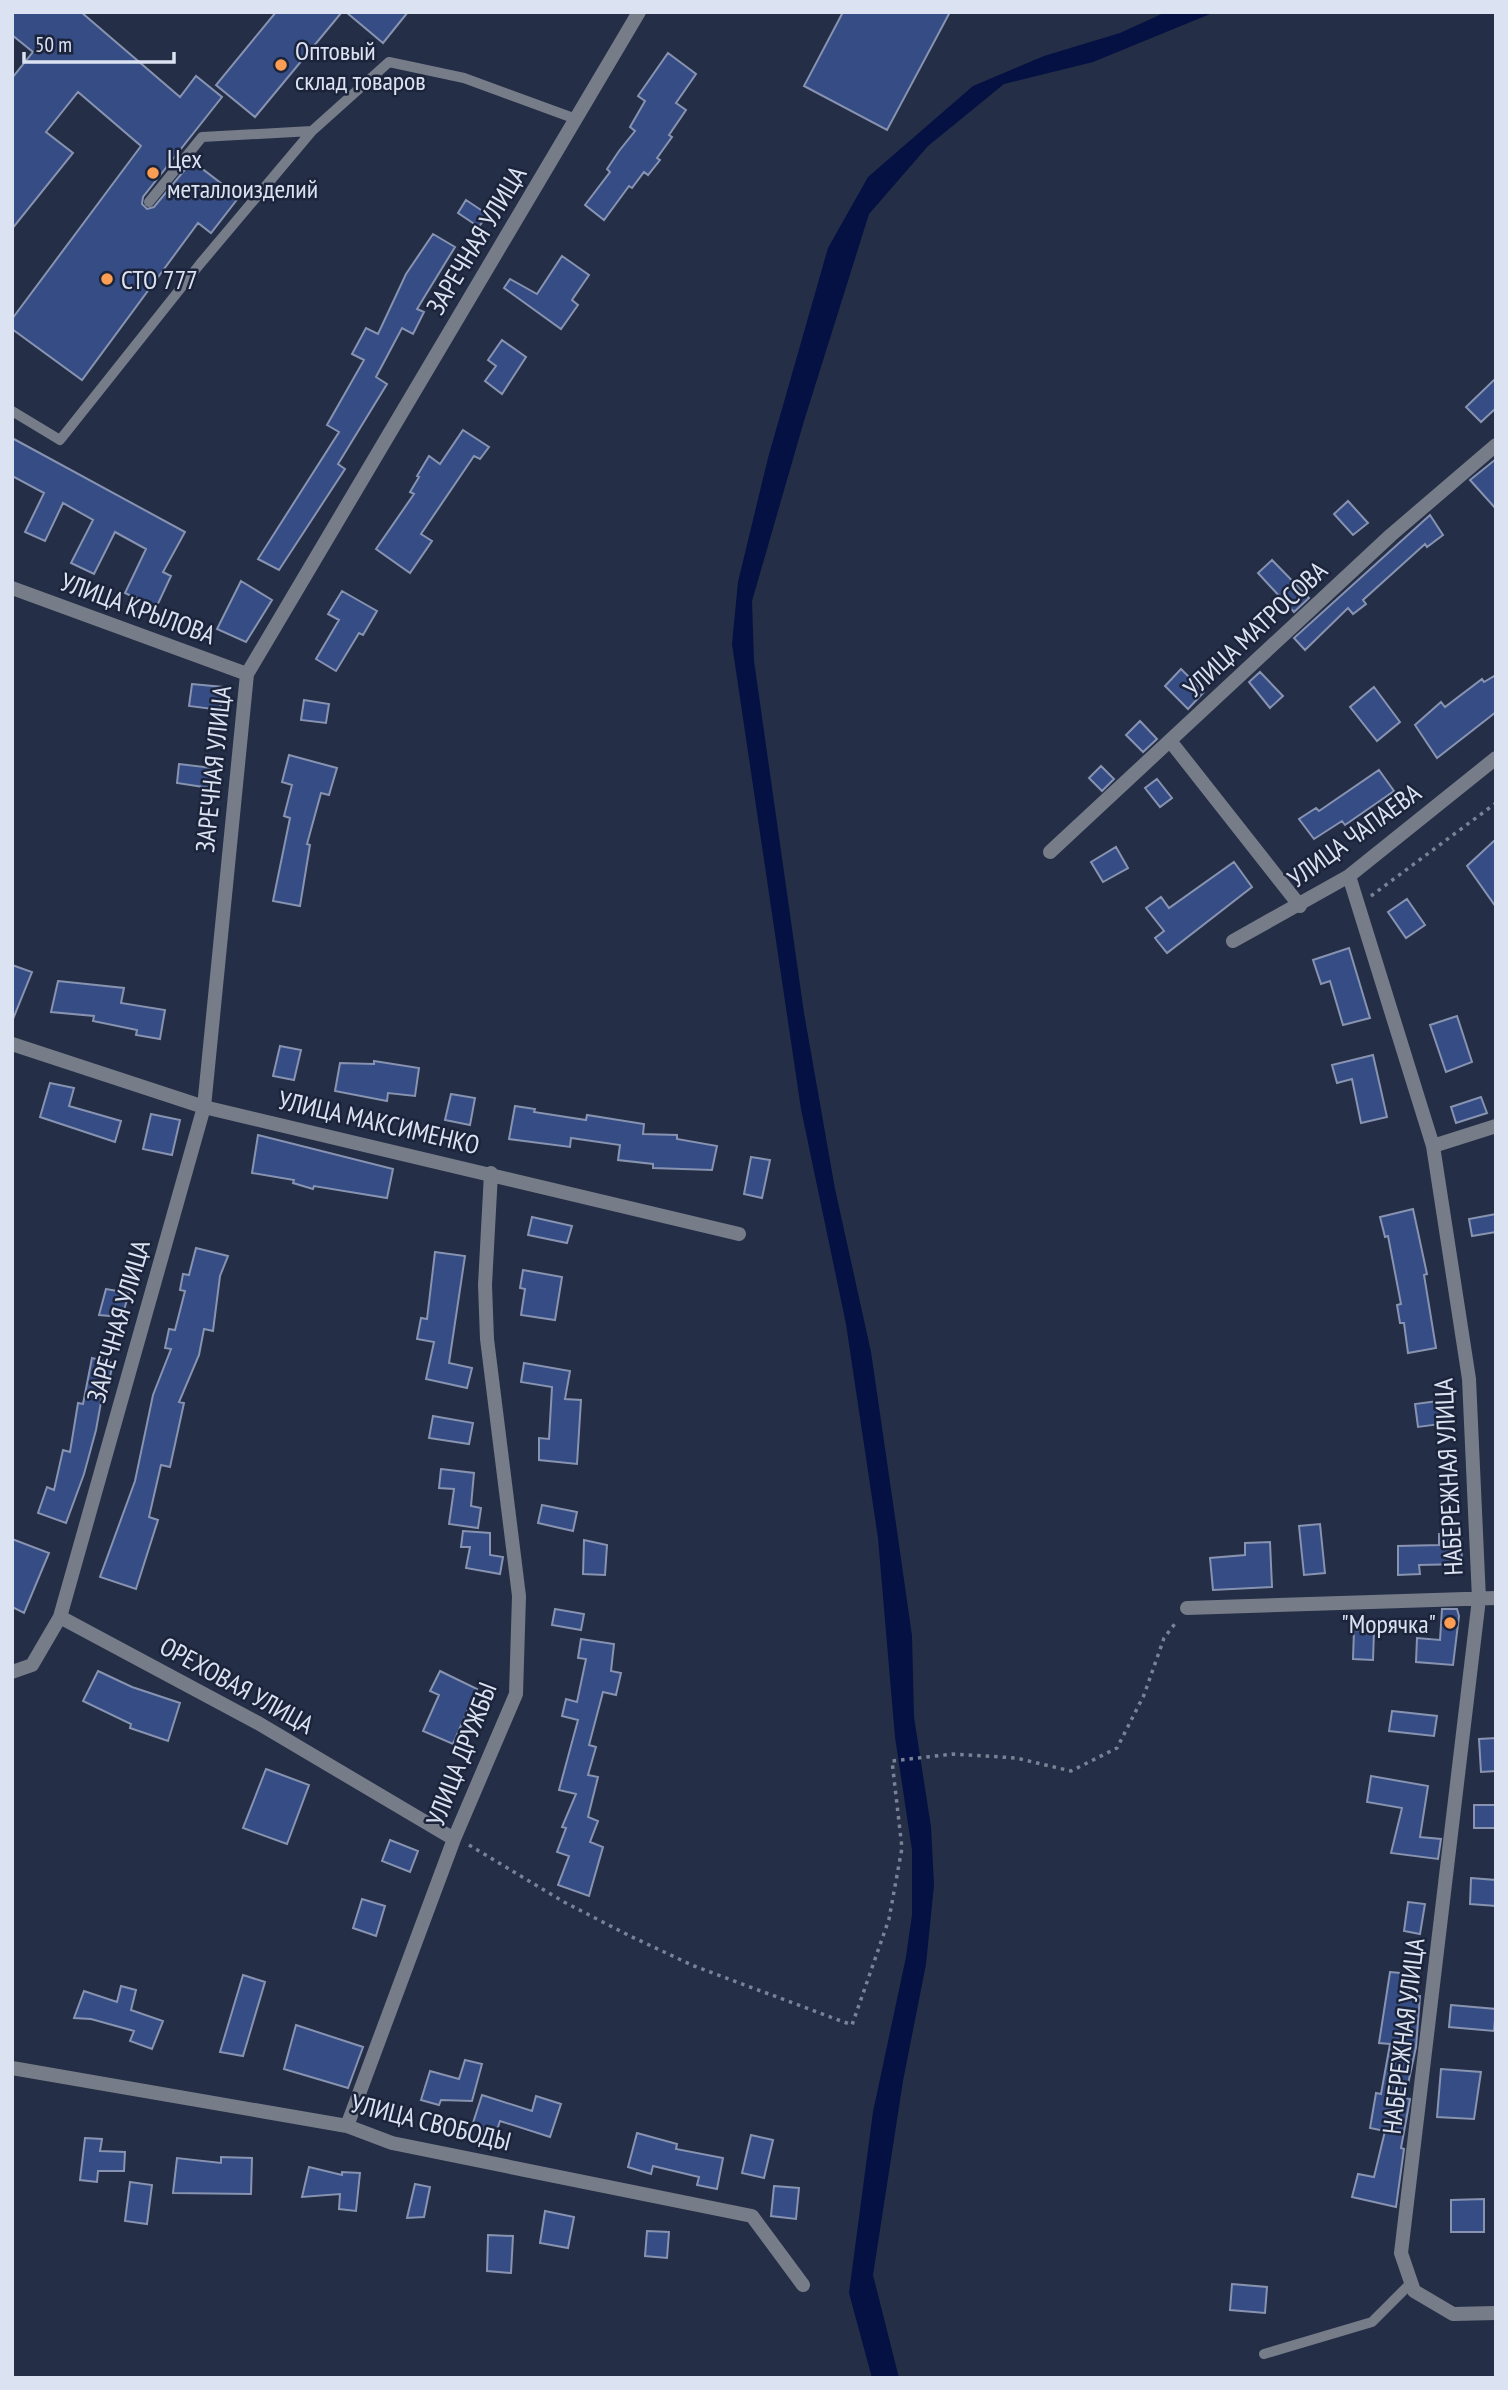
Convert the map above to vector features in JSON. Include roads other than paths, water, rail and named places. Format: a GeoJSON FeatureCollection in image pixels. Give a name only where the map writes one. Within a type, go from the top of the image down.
{"type":"FeatureCollection","features":[{"type":"Feature","properties":{"kind":"street","name":"ЗАРЕЧНАЯ УЛИЦА"},"geometry":{"type":"LineString","coordinates":[[60,1617],[204,1107],[247,674],[639,12]]}},
{"type":"Feature","properties":{"kind":"street","name":"УЛИЦА МАТРОСОВА"},"geometry":{"type":"LineString","coordinates":[[1050,852],[1362,561],[1496,445]]}},
{"type":"Feature","properties":{"kind":"street","name":"УЛИЦА КРЫЛОВА"},"geometry":{"type":"LineString","coordinates":[[12,587],[247,674]]}},
{"type":"Feature","properties":{"kind":"street"},"geometry":{"type":"LineString","coordinates":[[1171,742],[1300,906]]}},
{"type":"Feature","properties":{"kind":"street","name":"УЛИЦА ЧАПАЕВА"},"geometry":{"type":"LineString","coordinates":[[1233,941],[1300,906],[1349,876],[1496,758]]}},
{"type":"Feature","properties":{"kind":"street","name":"НАБЕРЕЖНАЯ УЛИЦА"},"geometry":{"type":"LineString","coordinates":[[1349,876],[1433,1146],[1469,1379],[1479,1599],[1401,2253],[1411,2283]]}},
{"type":"Feature","properties":{"kind":"street","name":"УЛИЦА МАКСИМЕНКО"},"geometry":{"type":"LineString","coordinates":[[12,1044],[204,1107],[739,1234]]}},
{"type":"Feature","properties":{"kind":"street"},"geometry":{"type":"LineString","coordinates":[[1433,1146],[1496,1126]]}},
{"type":"Feature","properties":{"kind":"street","name":"УЛИЦА ДРУЖБЫ"},"geometry":{"type":"LineString","coordinates":[[347,2126],[454,1839],[516,1694],[519,1596],[487,1339],[485,1285],[491,1173]]}},
{"type":"Feature","properties":{"kind":"street"},"geometry":{"type":"LineString","coordinates":[[1187,1608],[1496,1598]]}},
{"type":"Feature","properties":{"kind":"street"},"geometry":{"type":"LineString","coordinates":[[12,1672],[32,1665],[60,1617]]}},
{"type":"Feature","properties":{"kind":"street","name":"ОРЕХОВАЯ УЛИЦА"},"geometry":{"type":"LineString","coordinates":[[60,1617],[258,1723],[454,1839]]}},
{"type":"Feature","properties":{"kind":"street","name":"УЛИЦА СВОБОДЫ"},"geometry":{"type":"LineString","coordinates":[[12,2068],[347,2126],[392,2143],[752,2216],[803,2285]]}},
{"type":"Feature","properties":{"kind":"street"},"geometry":{"type":"LineString","coordinates":[[1411,2283],[1414,2291],[1453,2314],[1496,2313]]}},
{"type":"Feature","properties":{"kind":"lane"},"geometry":{"type":"LineString","coordinates":[[12,411],[60,440],[200,264],[312,131],[389,62],[464,78],[576,119]]}},
{"type":"Feature","properties":{"kind":"lane"},"geometry":{"type":"LineString","coordinates":[[149,202],[202,137],[312,131]]}},
{"type":"Feature","properties":{"kind":"lane"},"geometry":{"type":"LineString","coordinates":[[1264,2354],[1372,2322],[1411,2283]]}},
{"type":"Feature","properties":{"kind":"place","name":"Оптовый склад товаров"},"geometry":{"type":"Point","coordinates":[281,65]}},
{"type":"Feature","properties":{"kind":"place","name":"Цех металлоизделий"},"geometry":{"type":"Point","coordinates":[153,173]}},
{"type":"Feature","properties":{"kind":"place","name":"СТО 777"},"geometry":{"type":"Point","coordinates":[107,279]}},
{"type":"Feature","properties":{"kind":"place","name":"\"Морячка\""},"geometry":{"type":"Point","coordinates":[1450,1623]}}]}
